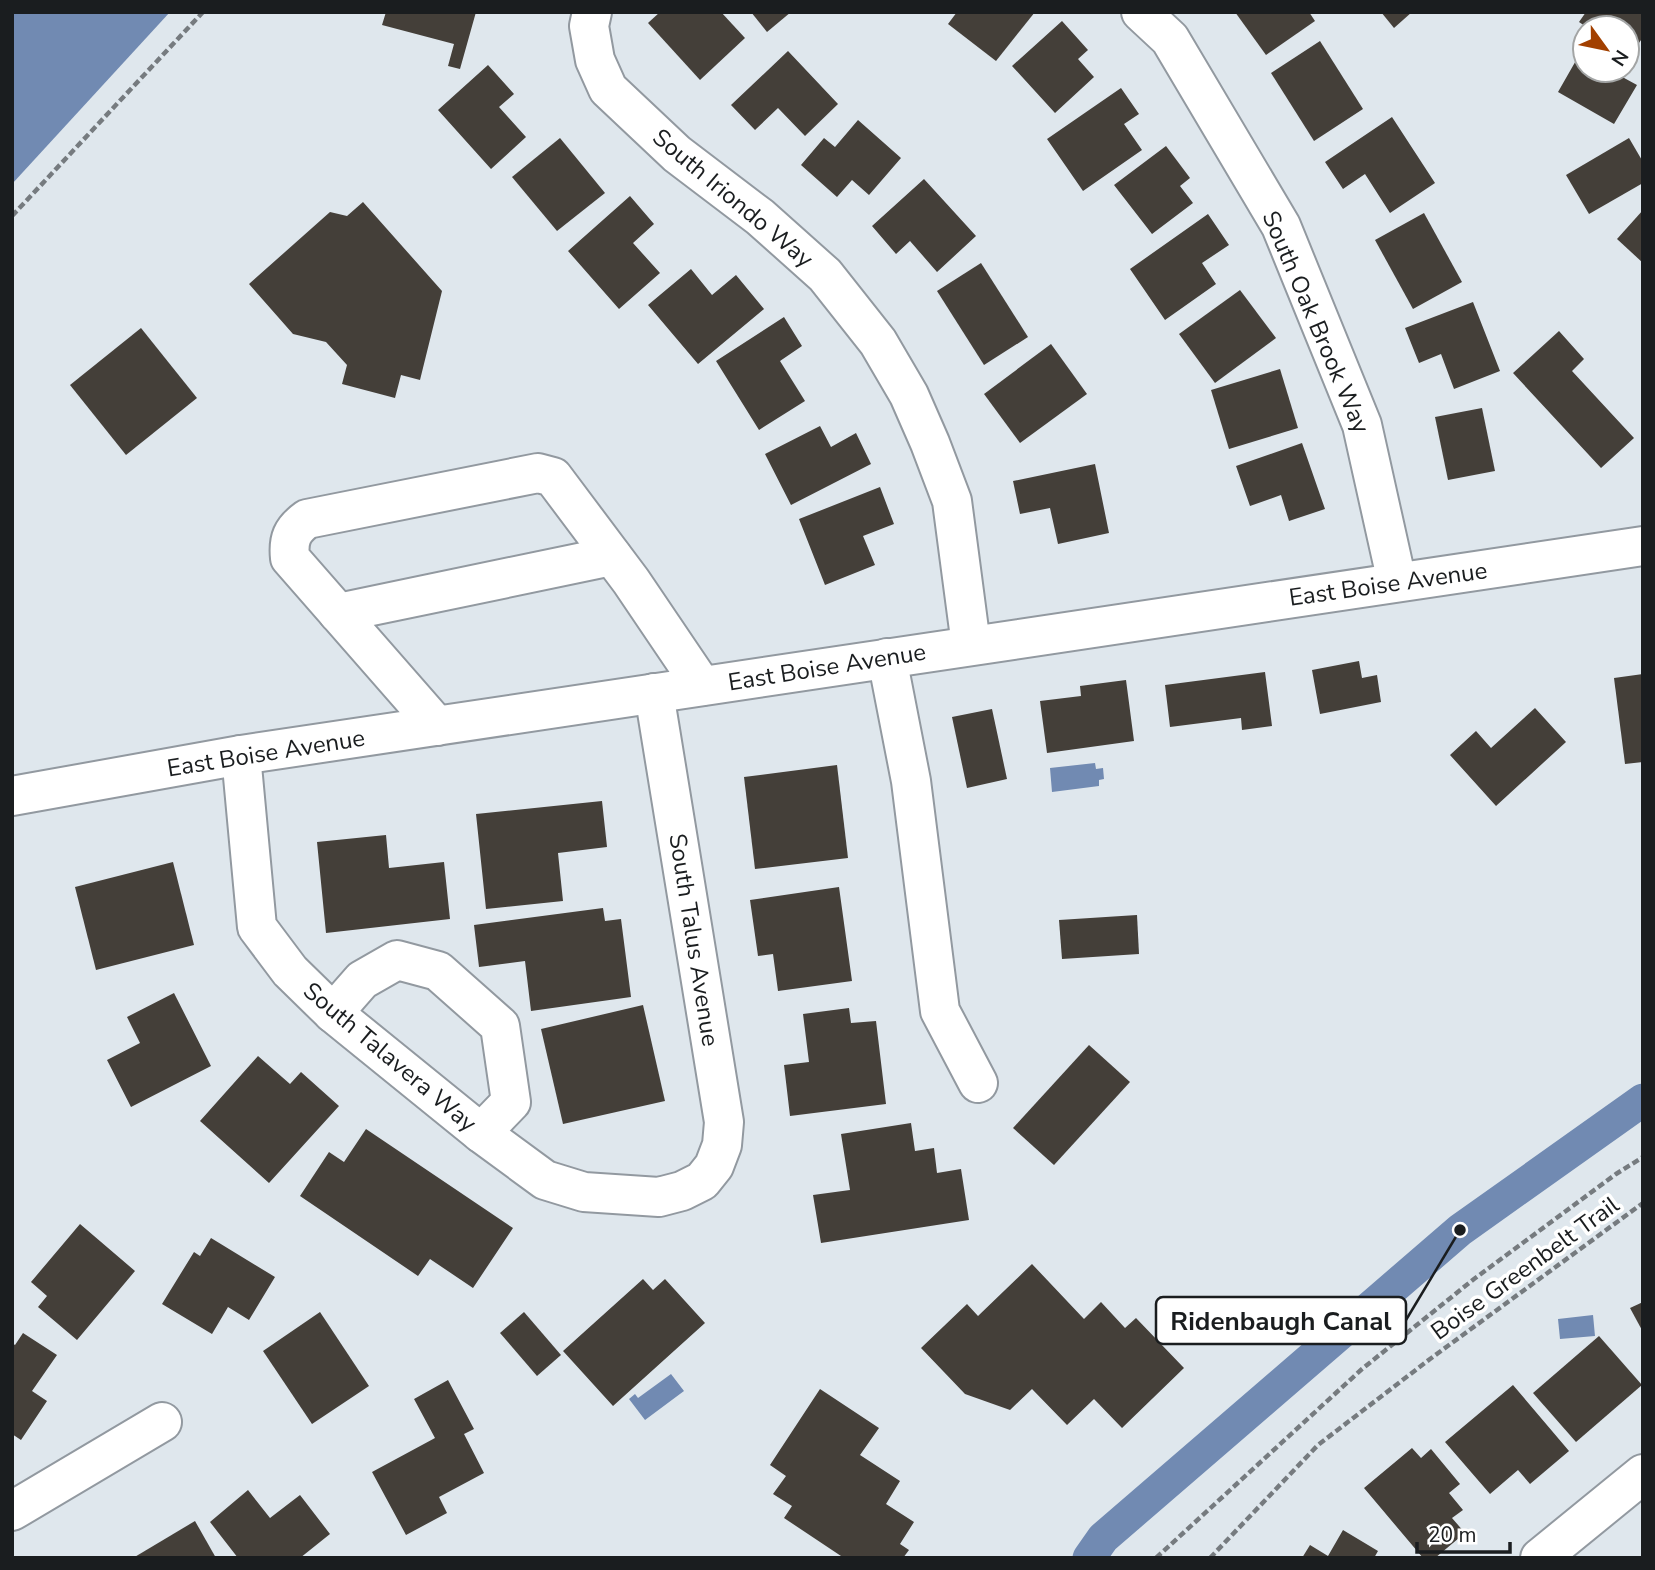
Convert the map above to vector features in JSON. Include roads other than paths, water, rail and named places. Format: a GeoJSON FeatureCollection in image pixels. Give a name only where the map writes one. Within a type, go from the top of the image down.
{"type":"FeatureCollection","features":[{"type":"Feature","properties":{"kind":"street","name":"South Oak Brook Way"},"geometry":{"type":"LineString","coordinates":[[1142,12],[1170,40],[1281,226],[1362,425],[1397,582]]}},
{"type":"Feature","properties":{"kind":"street","name":"South Iriondo Way"},"geometry":{"type":"LineString","coordinates":[[591,19],[595,60],[608,89],[677,155],[760,217],[825,275],[878,342],[909,395],[952,501],[971,646]]}},
{"type":"Feature","properties":{"kind":"street"},"geometry":{"type":"LineString","coordinates":[[437,726],[290,558],[289,542],[295,528],[307,519],[538,472],[553,477],[612,556],[702,686]]}},
{"type":"Feature","properties":{"kind":"street","name":"East Boise Avenue"},"geometry":{"type":"LineString","coordinates":[[12,796],[241,755],[1643,546]]}},
{"type":"Feature","properties":{"kind":"street"},"geometry":{"type":"LineString","coordinates":[[338,613],[612,556]]}},
{"type":"Feature","properties":{"kind":"street"},"geometry":{"type":"LineString","coordinates":[[887,659],[911,781],[940,1011],[978,1083]]}},
{"type":"Feature","properties":{"kind":"street","name":"South Talus Avenue"},"geometry":{"type":"LineString","coordinates":[[654,693],[724,1122],[722,1145],[714,1166],[702,1181]]}},
{"type":"Feature","properties":{"kind":"street","name":"South Talavera Way"},"geometry":{"type":"LineString","coordinates":[[241,755],[257,927],[290,971],[333,1013],[481,1133],[545,1180],[584,1192],[659,1197],[682,1191],[702,1181]]}},
{"type":"Feature","properties":{"kind":"street"},"geometry":{"type":"LineString","coordinates":[[333,1013],[362,980],[397,960],[438,971],[500,1026],[511,1102],[481,1133]]}},
{"type":"Feature","properties":{"kind":"street"},"geometry":{"type":"LineString","coordinates":[[12,1511],[162,1422]]}},
{"type":"Feature","properties":{"kind":"street"},"geometry":{"type":"LineString","coordinates":[[1540,1558],[1643,1474]]}},
{"type":"Feature","properties":{"kind":"water"},"geometry":{"type":"Polygon","coordinates":[[[12,12],[170,12],[12,184],[12,12]]]}},
{"type":"Feature","properties":{"kind":"water"},"geometry":{"type":"Polygon","coordinates":[[[1095,763],[1096,769],[1103,768],[1104,779],[1099,780],[1099,786],[1052,792],[1050,768],[1095,763]]]}},
{"type":"Feature","properties":{"kind":"water"},"geometry":{"type":"Polygon","coordinates":[[[1593,1315],[1595,1336],[1560,1339],[1558,1319],[1593,1315]]]}},
{"type":"Feature","properties":{"kind":"water"},"geometry":{"type":"Polygon","coordinates":[[[671,1374],[684,1391],[645,1420],[629,1399],[635,1394],[638,1398],[671,1374]]]}},
{"type":"Feature","properties":{"kind":"waterway"},"geometry":{"type":"LineString","coordinates":[[1089,1558],[1103,1538],[1460,1230],[1643,1100]]}},
{"type":"Feature","properties":{"kind":"place","name":"Ridenbaugh Canal"},"geometry":{"type":"Point","coordinates":[1460,1230]}}]}
